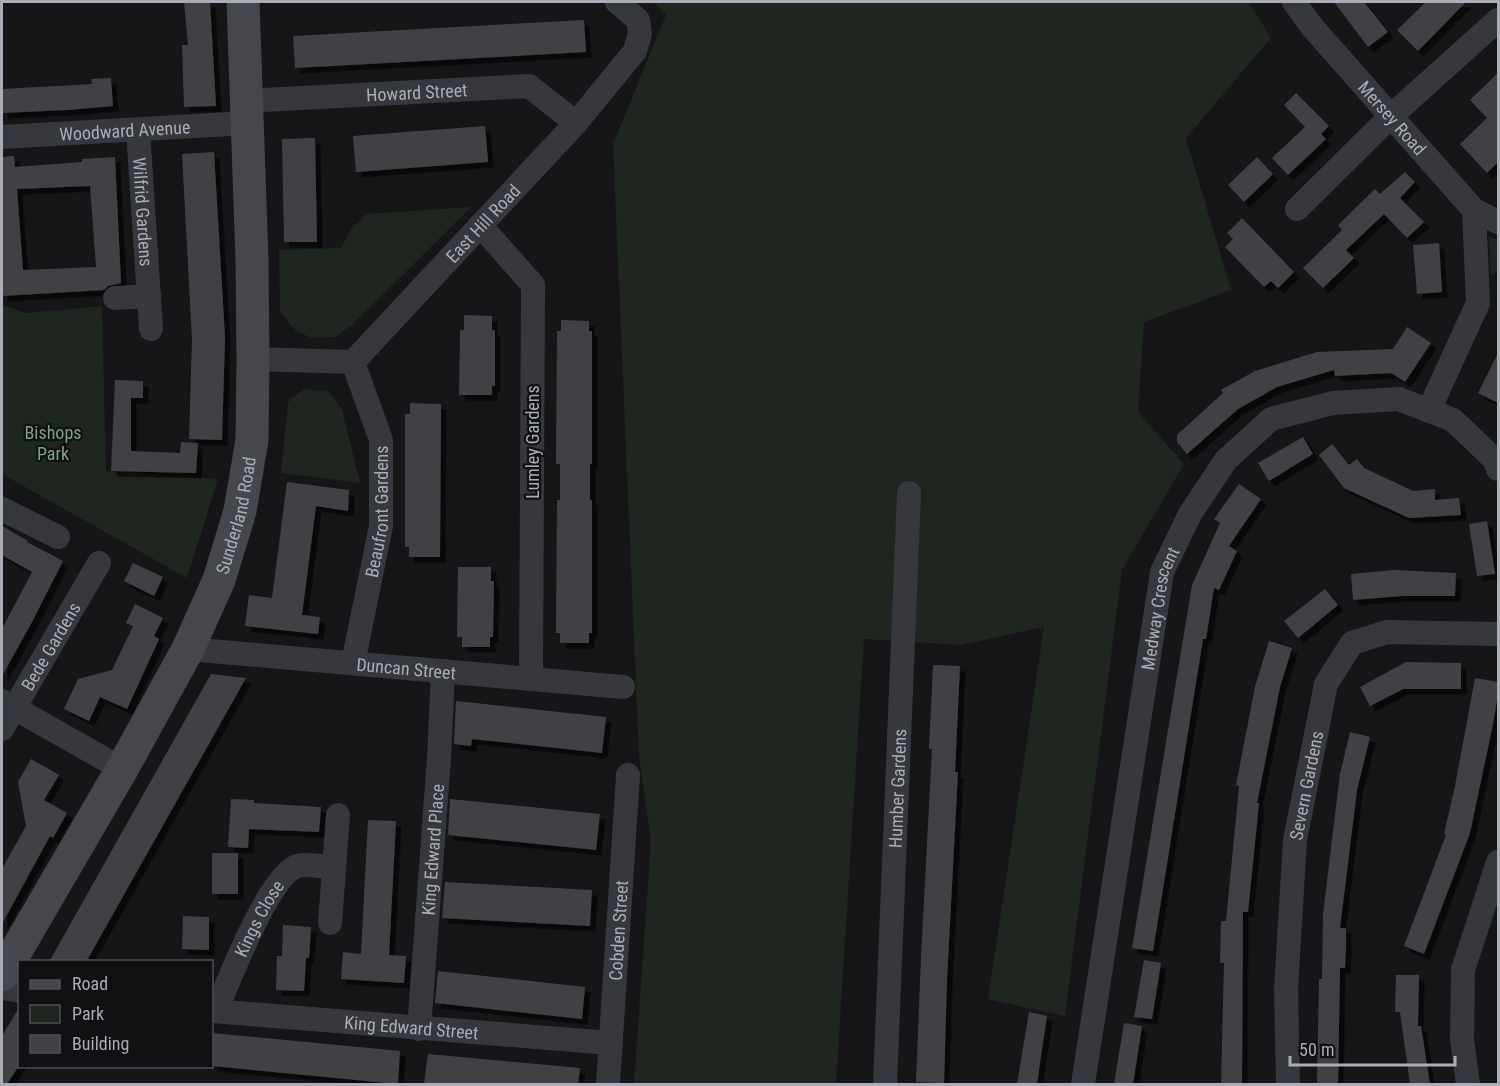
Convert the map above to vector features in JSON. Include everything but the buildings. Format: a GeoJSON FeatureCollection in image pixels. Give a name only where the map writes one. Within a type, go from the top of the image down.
{"type":"FeatureCollection","features":[{"type":"Feature","properties":{"kind":"main road","name":"Sunderland Road"},"geometry":{"type":"LineString","coordinates":[[2,975],[122,769],[188,648],[219,580],[240,511],[252,440],[253,359],[243,2]]}},
{"type":"Feature","properties":{"kind":"street","name":"East Hill Road"},"geometry":{"type":"LineString","coordinates":[[353,362],[576,123],[635,51],[640,33],[638,20],[617,2]]}},
{"type":"Feature","properties":{"kind":"street","name":"Mersey Road"},"geometry":{"type":"LineString","coordinates":[[1294,2],[1313,28],[1390,117],[1474,210],[1498,222]]}},
{"type":"Feature","properties":{"kind":"street"},"geometry":{"type":"LineString","coordinates":[[1297,209],[1390,117],[1498,20]]}},
{"type":"Feature","properties":{"kind":"street","name":"Howard Street"},"geometry":{"type":"LineString","coordinates":[[246,112],[530,86],[576,123]]}},
{"type":"Feature","properties":{"kind":"street","name":"Woodward Avenue"},"geometry":{"type":"LineString","coordinates":[[2,137],[138,130],[246,112]]}},
{"type":"Feature","properties":{"kind":"street","name":"Wilfrid Gardens"},"geometry":{"type":"LineString","coordinates":[[138,130],[151,328]]}},
{"type":"Feature","properties":{"kind":"street"},"geometry":{"type":"LineString","coordinates":[[1429,411],[1478,303],[1474,210]]}},
{"type":"Feature","properties":{"kind":"street","name":"Lumley Gardens"},"geometry":{"type":"LineString","coordinates":[[480,225],[533,285],[531,679]]}},
{"type":"Feature","properties":{"kind":"street"},"geometry":{"type":"LineString","coordinates":[[1478,303],[1498,288]]}},
{"type":"Feature","properties":{"kind":"street"},"geometry":{"type":"LineString","coordinates":[[115,298],[149,296]]}},
{"type":"Feature","properties":{"kind":"street"},"geometry":{"type":"LineString","coordinates":[[253,359],[353,362]]}},
{"type":"Feature","properties":{"kind":"street","name":"Beaufront Gardens"},"geometry":{"type":"LineString","coordinates":[[352,663],[381,526],[381,440],[353,362]]}},
{"type":"Feature","properties":{"kind":"street","name":"Medway Crescent"},"geometry":{"type":"LineString","coordinates":[[1083,1084],[1162,572],[1190,514],[1226,460],[1271,419],[1333,403],[1398,399],[1453,420],[1494,459],[1498,469]]}},
{"type":"Feature","properties":{"kind":"street","name":"Humber Gardens"},"geometry":{"type":"LineString","coordinates":[[885,1084],[909,493]]}},
{"type":"Feature","properties":{"kind":"street"},"geometry":{"type":"LineString","coordinates":[[2,509],[58,537]]}},
{"type":"Feature","properties":{"kind":"street","name":"Bede Gardens"},"geometry":{"type":"LineString","coordinates":[[5,713],[99,563]]}},
{"type":"Feature","properties":{"kind":"street","name":"Severn Gardens"},"geometry":{"type":"LineString","coordinates":[[1288,1084],[1286,989],[1295,840],[1326,684],[1352,643],[1387,632],[1498,634]]}},
{"type":"Feature","properties":{"kind":"street","name":"Duncan Street"},"geometry":{"type":"LineString","coordinates":[[188,648],[623,687]]}},
{"type":"Feature","properties":{"kind":"street","name":"King Edward Place"},"geometry":{"type":"LineString","coordinates":[[419,1029],[439,758],[443,670]]}},
{"type":"Feature","properties":{"kind":"street"},"geometry":{"type":"LineString","coordinates":[[5,713],[122,769]]}},
{"type":"Feature","properties":{"kind":"street","name":"Cobden Street"},"geometry":{"type":"LineString","coordinates":[[608,1084],[628,775]]}},
{"type":"Feature","properties":{"kind":"street"},"geometry":{"type":"LineString","coordinates":[[330,923],[338,815]]}},
{"type":"Feature","properties":{"kind":"street"},"geometry":{"type":"LineString","coordinates":[[1468,1084],[1462,1041],[1463,970],[1498,862]]}},
{"type":"Feature","properties":{"kind":"street","name":"Kings Close"},"geometry":{"type":"LineString","coordinates":[[214,1011],[235,964],[282,876],[298,866],[334,868]]}},
{"type":"Feature","properties":{"kind":"street"},"geometry":{"type":"LineString","coordinates":[[2,988],[18,991]]}},
{"type":"Feature","properties":{"kind":"street","name":"King Edward Street"},"geometry":{"type":"LineString","coordinates":[[214,1011],[610,1043]]}},
{"type":"Feature","properties":{"kind":"green space"},"geometry":{"type":"Polygon","coordinates":[[[653,2],[1249,2],[1271,38],[1186,138],[1231,290],[1144,322],[1138,412],[1184,464],[1122,570],[1065,1016],[988,999],[1044,627],[960,645],[864,639],[836,1084],[634,1084],[651,841],[639,756],[613,144],[666,15],[653,2]]]}},
{"type":"Feature","properties":{"kind":"green space"},"geometry":{"type":"Polygon","coordinates":[[[471,207],[353,324],[335,337],[312,338],[296,331],[280,311],[279,250],[341,248],[351,229],[367,214],[471,207]]]}},
{"type":"Feature","properties":{"kind":"green space"},"geometry":{"type":"Polygon","coordinates":[[[1489,237],[1498,240],[1498,271],[1491,276],[1489,237]]]}},
{"type":"Feature","properties":{"kind":"green space","name":"Bishops Park"},"geometry":{"type":"Polygon","coordinates":[[[2,305],[26,313],[102,306],[106,471],[218,479],[187,578],[2,474],[2,305]]]}},
{"type":"Feature","properties":{"kind":"green space"},"geometry":{"type":"Polygon","coordinates":[[[304,389],[329,391],[342,409],[360,483],[281,473],[288,402],[304,389]]]}}]}
